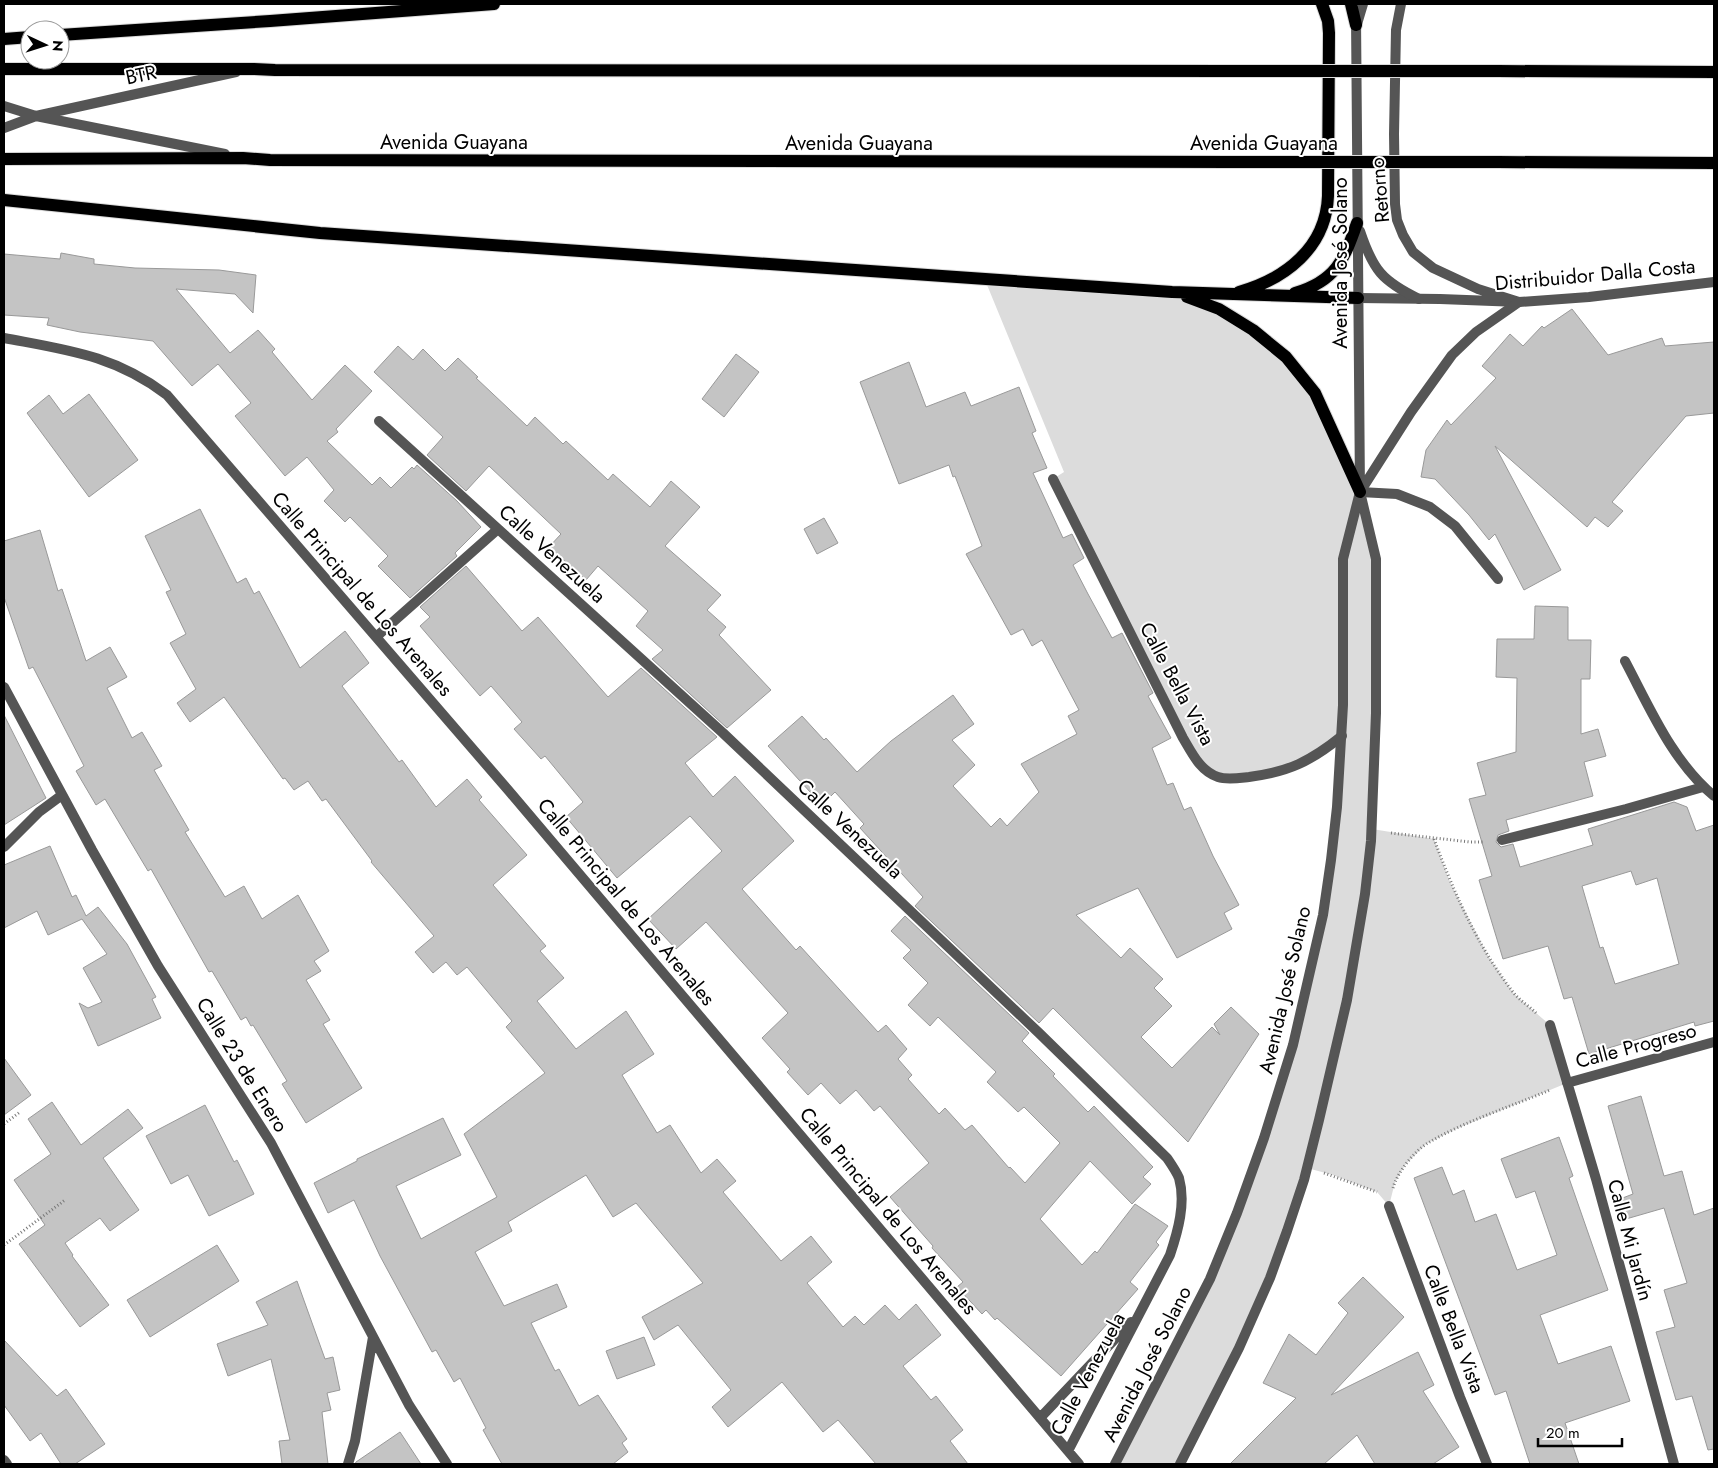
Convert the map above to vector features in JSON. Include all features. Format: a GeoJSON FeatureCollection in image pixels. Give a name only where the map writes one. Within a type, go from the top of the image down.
{"type":"FeatureCollection","features":[{"type":"Feature","properties":{"kind":"main road"},"geometry":{"type":"LineString","coordinates":[[70,34],[494,4]]}},
{"type":"Feature","properties":{"kind":"main road"},"geometry":{"type":"LineString","coordinates":[[1227,295],[1259,286],[1283,273],[1300,259],[1314,242],[1324,223],[1328,196],[1329,33],[1328,21],[1322,4]]}},
{"type":"Feature","properties":{"kind":"main road"},"geometry":{"type":"LineString","coordinates":[[1351,4],[1356,25]]}},
{"type":"Feature","properties":{"kind":"main road"},"geometry":{"type":"LineString","coordinates":[[4,39],[20,38]]}},
{"type":"Feature","properties":{"kind":"main road"},"geometry":{"type":"LineString","coordinates":[[4,69],[1714,72]]}},
{"type":"Feature","properties":{"kind":"main road","name":"Avenida Guayana"},"geometry":{"type":"LineString","coordinates":[[4,159],[243,158],[270,160],[1714,163]]}},
{"type":"Feature","properties":{"kind":"main road"},"geometry":{"type":"LineString","coordinates":[[4,200],[320,233],[1172,292],[1358,298]]}},
{"type":"Feature","properties":{"kind":"main road"},"geometry":{"type":"LineString","coordinates":[[1284,297],[1309,290],[1324,281],[1339,266],[1347,252],[1357,223]]}},
{"type":"Feature","properties":{"kind":"main road"},"geometry":{"type":"LineString","coordinates":[[1172,292],[1219,309],[1253,330],[1286,357],[1315,393],[1360,492]]}},
{"type":"Feature","properties":{"kind":"street","name":"Avenida José Solano"},"geometry":{"type":"LineString","coordinates":[[1180,1464],[1239,1348],[1266,1287],[1287,1231],[1307,1168],[1335,1057],[1348,1000],[1365,894],[1372,830],[1376,713],[1376,559],[1360,492],[1356,4]]}},
{"type":"Feature","properties":{"kind":"street"},"geometry":{"type":"LineString","coordinates":[[1356,25],[1363,4]]}},
{"type":"Feature","properties":{"kind":"street","name":"Retorno"},"geometry":{"type":"LineString","coordinates":[[1401,4],[1396,30],[1394,144],[1397,220],[1413,252],[1433,268],[1478,289],[1519,302]]}},
{"type":"Feature","properties":{"kind":"street","name":"BTR"},"geometry":{"type":"LineString","coordinates":[[4,128],[36,116],[254,68]]}},
{"type":"Feature","properties":{"kind":"street","name":"BTR"},"geometry":{"type":"LineString","coordinates":[[4,106],[36,116],[243,158]]}},
{"type":"Feature","properties":{"kind":"street"},"geometry":{"type":"LineString","coordinates":[[1357,223],[1369,256],[1376,268],[1389,282],[1419,299]]}},
{"type":"Feature","properties":{"kind":"street","name":"Distribuidor Dalla Costa"},"geometry":{"type":"LineString","coordinates":[[1358,298],[1519,302],[1589,297],[1714,282]]}},
{"type":"Feature","properties":{"kind":"street"},"geometry":{"type":"LineString","coordinates":[[1498,579],[1456,526],[1430,507],[1397,494],[1360,492],[1411,412],[1452,355],[1476,332],[1519,302]]}},
{"type":"Feature","properties":{"kind":"street","name":"Calle Principal de Los Arenales"},"geometry":{"type":"LineString","coordinates":[[4,338],[76,352],[100,359],[135,373],[167,395],[803,1137],[1079,1464]]}},
{"type":"Feature","properties":{"kind":"street","name":"Calle Venezuela"},"geometry":{"type":"LineString","coordinates":[[379,420],[723,733],[1024,1019],[1167,1158],[1178,1176],[1181,1190],[1181,1213],[1177,1236],[1170,1255],[1068,1451]]}},
{"type":"Feature","properties":{"kind":"street","name":"Calle Bella Vista"},"geometry":{"type":"LineString","coordinates":[[1053,479],[1183,738],[1198,762],[1206,770],[1218,777],[1234,778],[1284,770],[1314,757],[1342,736]]}},
{"type":"Feature","properties":{"kind":"street","name":"Avenida José Solano"},"geometry":{"type":"LineString","coordinates":[[1115,1464],[1210,1279],[1237,1213],[1264,1138],[1293,1045],[1308,983],[1327,887],[1337,807],[1343,695],[1343,559],[1360,492]]}},
{"type":"Feature","properties":{"kind":"street"},"geometry":{"type":"LineString","coordinates":[[376,637],[498,529]]}},
{"type":"Feature","properties":{"kind":"street"},"geometry":{"type":"LineString","coordinates":[[1625,661],[1664,734],[1689,772],[1714,796]]}},
{"type":"Feature","properties":{"kind":"street","name":"Calle 23 de Enero"},"geometry":{"type":"LineString","coordinates":[[4,687],[158,966],[271,1143],[409,1405],[448,1464]]}},
{"type":"Feature","properties":{"kind":"street"},"geometry":{"type":"LineString","coordinates":[[1502,840],[1617,811],[1703,786]]}},
{"type":"Feature","properties":{"kind":"street"},"geometry":{"type":"LineString","coordinates":[[4,846],[33,818],[62,795]]}},
{"type":"Feature","properties":{"kind":"street","name":"Calle Mi Jardín"},"geometry":{"type":"LineString","coordinates":[[1550,1025],[1596,1179],[1674,1464]]}},
{"type":"Feature","properties":{"kind":"street","name":"Calle Progreso"},"geometry":{"type":"LineString","coordinates":[[1567,1083],[1714,1042]]}},
{"type":"Feature","properties":{"kind":"street","name":"Calle Bella Vista"},"geometry":{"type":"LineString","coordinates":[[1389,1206],[1457,1388],[1488,1464]]}},
{"type":"Feature","properties":{"kind":"street","name":"Calle Venezuela"},"geometry":{"type":"LineString","coordinates":[[1040,1418],[1140,1313]]}},
{"type":"Feature","properties":{"kind":"street"},"geometry":{"type":"LineString","coordinates":[[348,1464],[356,1432],[373,1337]]}},
{"type":"Feature","properties":{"kind":"street"},"geometry":{"type":"LineString","coordinates":[[4,1460],[7,1464]]}},
{"type":"Feature","properties":{"kind":"path"},"geometry":{"type":"LineString","coordinates":[[1372,830],[1470,842],[1502,840]]}},
{"type":"Feature","properties":{"kind":"path"},"geometry":{"type":"LineString","coordinates":[[1434,839],[1450,882],[1488,956],[1514,994],[1550,1025]]}},
{"type":"Feature","properties":{"kind":"path"},"geometry":{"type":"LineString","coordinates":[[1389,1206],[1395,1182],[1405,1165],[1426,1144],[1456,1129],[1567,1083]]}},
{"type":"Feature","properties":{"kind":"path"},"geometry":{"type":"LineString","coordinates":[[4,1124],[20,1112]]}},
{"type":"Feature","properties":{"kind":"path"},"geometry":{"type":"LineString","coordinates":[[1307,1168],[1333,1175],[1377,1192],[1389,1206]]}},
{"type":"Feature","properties":{"kind":"path"},"geometry":{"type":"LineString","coordinates":[[4,1245],[65,1200]]}},
{"type":"Feature","properties":{"kind":"shaded area"},"geometry":{"type":"Polygon","coordinates":[[[985,280],[1172,292],[1253,330],[1315,393],[1360,492],[1376,559],[1372,829],[1434,839],[1450,882],[1488,956],[1514,994],[1550,1025],[1567,1083],[1456,1129],[1426,1144],[1405,1165],[1395,1182],[1389,1206],[1377,1192],[1333,1175],[1307,1168],[1270,1278],[1180,1464],[1115,1464],[1210,1279],[1264,1138],[1323,915],[1342,736],[1284,770],[1219,777],[1198,762],[1053,479],[1064,472],[985,280]]]}},
{"type":"Feature","properties":{"kind":"building"},"geometry":{"type":"Polygon","coordinates":[[[61,253],[94,259],[94,264],[135,268],[219,270],[256,275],[253,313],[235,294],[176,289],[230,353],[258,330],[275,349],[272,352],[312,400],[345,365],[372,391],[336,429],[338,432],[327,441],[372,485],[380,477],[391,488],[412,467],[414,469],[417,465],[457,501],[481,527],[455,553],[457,556],[410,598],[378,566],[388,556],[350,517],[345,522],[324,501],[334,490],[307,457],[285,476],[235,416],[251,403],[218,364],[192,386],[153,341],[80,332],[47,325],[49,318],[4,315],[4,254],[60,259],[61,253]]]}},
{"type":"Feature","properties":{"kind":"building"},"geometry":{"type":"Polygon","coordinates":[[[1572,309],[1608,355],[1662,338],[1665,346],[1714,342],[1714,413],[1686,416],[1612,502],[1623,511],[1608,527],[1595,517],[1587,527],[1495,446],[1561,570],[1524,590],[1495,534],[1489,540],[1469,515],[1435,479],[1421,477],[1426,450],[1447,420],[1451,425],[1496,378],[1482,366],[1510,334],[1523,346],[1542,326],[1544,328],[1572,309]]]}},
{"type":"Feature","properties":{"kind":"building"},"geometry":{"type":"Polygon","coordinates":[[[398,346],[413,360],[423,349],[445,371],[458,358],[478,377],[476,378],[527,426],[535,417],[563,444],[566,441],[608,480],[613,474],[650,507],[671,481],[700,507],[665,546],[721,595],[707,610],[726,627],[719,635],[771,690],[727,728],[652,659],[663,650],[636,626],[648,611],[598,566],[586,580],[549,547],[561,534],[489,466],[466,491],[427,455],[443,437],[374,372],[398,346]]]}},
{"type":"Feature","properties":{"kind":"building"},"geometry":{"type":"Polygon","coordinates":[[[736,354],[759,372],[724,417],[702,399],[736,354]]]}},
{"type":"Feature","properties":{"kind":"building"},"geometry":{"type":"Polygon","coordinates":[[[909,362],[926,407],[965,392],[971,406],[1019,387],[1036,431],[1032,433],[1047,468],[1033,473],[1063,538],[1072,534],[1084,558],[1073,565],[1112,638],[1122,633],[1153,693],[1148,696],[1171,738],[1152,748],[1167,785],[1173,783],[1184,810],[1191,807],[1213,856],[1239,905],[1224,913],[1232,929],[1177,958],[1138,888],[1076,915],[1121,958],[1130,948],[1163,979],[1154,988],[1172,1006],[1141,1037],[1172,1068],[1212,1027],[1220,1035],[1214,1024],[1231,1007],[1259,1034],[1188,1142],[1053,1008],[1039,1023],[915,906],[923,897],[860,828],[864,824],[835,792],[822,805],[768,746],[802,716],[824,740],[826,738],[857,772],[891,741],[953,695],[974,724],[952,740],[975,765],[953,786],[991,827],[1000,818],[1007,826],[1039,792],[1021,764],[1077,734],[1068,716],[1079,710],[1042,640],[1032,646],[1023,629],[1011,635],[966,554],[982,546],[949,465],[899,484],[860,382],[909,362]]]}},
{"type":"Feature","properties":{"kind":"building"},"geometry":{"type":"Polygon","coordinates":[[[89,394],[138,460],[89,497],[27,413],[49,395],[63,414],[89,394]]]}},
{"type":"Feature","properties":{"kind":"building"},"geometry":{"type":"Polygon","coordinates":[[[200,509],[237,583],[246,578],[254,594],[259,591],[300,668],[345,631],[369,663],[342,686],[399,762],[402,760],[436,807],[467,779],[482,797],[479,800],[527,855],[493,885],[546,946],[540,951],[564,978],[537,1001],[576,1049],[626,1011],[654,1054],[622,1075],[657,1133],[670,1125],[701,1173],[717,1159],[736,1181],[723,1192],[781,1261],[811,1236],[832,1262],[807,1283],[843,1327],[855,1316],[864,1325],[885,1305],[899,1320],[916,1304],[941,1335],[903,1366],[931,1400],[936,1396],[963,1430],[950,1441],[968,1464],[876,1464],[838,1420],[823,1432],[782,1382],[728,1427],[712,1407],[731,1390],[678,1325],[654,1340],[642,1317],[703,1283],[636,1203],[613,1217],[586,1175],[508,1222],[512,1231],[475,1252],[504,1306],[557,1284],[567,1307],[531,1323],[555,1371],[559,1369],[579,1406],[598,1395],[627,1439],[622,1443],[628,1452],[613,1464],[502,1464],[483,1430],[486,1428],[460,1378],[454,1382],[436,1350],[432,1352],[380,1256],[354,1200],[328,1213],[314,1183],[357,1161],[357,1159],[443,1118],[461,1155],[396,1186],[421,1239],[497,1197],[464,1134],[545,1073],[506,1027],[512,1021],[467,967],[457,975],[446,962],[433,973],[415,952],[434,936],[371,862],[326,799],[322,801],[308,781],[294,790],[285,778],[283,779],[224,697],[190,722],[177,703],[196,689],[170,643],[186,634],[166,592],[171,590],[145,536],[200,509]]]}},
{"type":"Feature","properties":{"kind":"building"},"geometry":{"type":"Polygon","coordinates":[[[824,518],[838,543],[817,554],[804,529],[824,518]]]}},
{"type":"Feature","properties":{"kind":"building"},"geometry":{"type":"Polygon","coordinates":[[[40,530],[58,591],[62,589],[86,661],[110,647],[127,677],[107,688],[132,738],[142,732],[162,766],[154,770],[189,830],[185,832],[225,897],[244,886],[262,919],[298,895],[329,951],[314,961],[321,971],[306,980],[330,1020],[323,1024],[362,1088],[306,1123],[282,1084],[287,1081],[253,1025],[251,1026],[246,1017],[241,1020],[212,971],[209,972],[151,869],[148,871],[105,799],[96,805],[76,771],[84,766],[33,667],[29,669],[4,597],[4,541],[40,530]]]}},
{"type":"Feature","properties":{"kind":"building"},"geometry":{"type":"Polygon","coordinates":[[[466,566],[522,631],[538,617],[608,697],[641,668],[717,737],[685,763],[713,797],[735,776],[794,841],[742,889],[796,950],[800,946],[878,1032],[886,1025],[907,1049],[898,1059],[912,1075],[908,1079],[939,1114],[945,1108],[965,1130],[972,1125],[1009,1168],[1025,1183],[1060,1143],[1024,1107],[1018,1112],[987,1082],[996,1072],[938,1017],[930,1026],[908,1005],[928,983],[903,958],[911,950],[891,931],[905,916],[1029,1033],[1022,1041],[1055,1074],[1053,1076],[1088,1112],[1094,1106],[1153,1167],[1143,1177],[1151,1184],[1132,1204],[1090,1161],[1040,1219],[1082,1265],[1095,1251],[1097,1253],[1135,1204],[1168,1226],[1156,1242],[1159,1245],[1130,1282],[1138,1289],[1061,1376],[997,1318],[995,1320],[986,1310],[982,1314],[957,1287],[963,1282],[890,1197],[929,1163],[880,1106],[874,1111],[856,1090],[840,1104],[821,1083],[808,1095],[787,1072],[790,1069],[762,1038],[788,1013],[706,922],[676,949],[648,919],[722,851],[690,816],[617,878],[566,817],[583,802],[545,756],[541,759],[514,729],[522,722],[491,686],[480,696],[420,626],[430,617],[420,607],[466,566]]]}},
{"type":"Feature","properties":{"kind":"building"},"geometry":{"type":"Polygon","coordinates":[[[1535,606],[1568,607],[1568,640],[1591,640],[1590,679],[1581,679],[1581,734],[1598,729],[1606,756],[1584,762],[1593,796],[1506,820],[1509,831],[1498,835],[1496,842],[1501,847],[1513,844],[1520,867],[1593,845],[1588,829],[1674,802],[1687,807],[1696,831],[1714,825],[1714,1021],[1695,1026],[1694,1022],[1589,1054],[1572,997],[1564,999],[1548,946],[1503,959],[1479,880],[1492,876],[1469,799],[1486,795],[1477,763],[1516,752],[1517,678],[1496,677],[1497,639],[1534,639],[1535,606]],[[1631,871],[1582,886],[1600,948],[1603,947],[1615,984],[1679,964],[1657,878],[1636,885],[1631,871]]]}},
{"type":"Feature","properties":{"kind":"building"},"geometry":{"type":"Polygon","coordinates":[[[4,715],[46,798],[4,825],[4,715]]]}},
{"type":"Feature","properties":{"kind":"building"},"geometry":{"type":"Polygon","coordinates":[[[50,846],[72,897],[76,895],[86,916],[98,907],[127,944],[156,997],[152,999],[161,1018],[98,1046],[79,1003],[88,1008],[102,1002],[83,968],[107,954],[82,919],[48,935],[37,911],[4,928],[4,865],[50,846]]]}},
{"type":"Feature","properties":{"kind":"building"},"geometry":{"type":"Polygon","coordinates":[[[4,1058],[31,1095],[4,1115],[4,1058]]]}},
{"type":"Feature","properties":{"kind":"building"},"geometry":{"type":"Polygon","coordinates":[[[1641,1096],[1664,1176],[1682,1171],[1694,1215],[1714,1208],[1714,1449],[1708,1450],[1692,1396],[1676,1400],[1656,1332],[1675,1327],[1664,1290],[1687,1283],[1664,1208],[1626,1219],[1620,1199],[1633,1194],[1608,1106],[1641,1096]]]}},
{"type":"Feature","properties":{"kind":"building"},"geometry":{"type":"Polygon","coordinates":[[[52,1102],[81,1145],[128,1109],[143,1128],[103,1158],[139,1210],[110,1231],[100,1218],[65,1243],[72,1256],[109,1305],[80,1327],[19,1244],[45,1225],[14,1180],[51,1154],[28,1119],[52,1102]]]}},
{"type":"Feature","properties":{"kind":"building"},"geometry":{"type":"Polygon","coordinates":[[[205,1105],[234,1162],[237,1160],[254,1194],[209,1216],[188,1175],[171,1184],[146,1136],[205,1105]]]}},
{"type":"Feature","properties":{"kind":"building"},"geometry":{"type":"Polygon","coordinates":[[[1559,1137],[1573,1176],[1569,1178],[1608,1290],[1540,1315],[1558,1364],[1611,1346],[1630,1401],[1565,1423],[1579,1464],[1530,1464],[1506,1391],[1495,1395],[1414,1178],[1442,1167],[1453,1195],[1464,1190],[1475,1222],[1496,1214],[1517,1270],[1557,1255],[1535,1191],[1516,1198],[1501,1159],[1559,1137]]]}},
{"type":"Feature","properties":{"kind":"building"},"geometry":{"type":"Polygon","coordinates":[[[217,1245],[239,1281],[150,1337],[127,1300],[217,1245]]]}},
{"type":"Feature","properties":{"kind":"building"},"geometry":{"type":"Polygon","coordinates":[[[1363,1277],[1404,1317],[1331,1395],[1418,1352],[1434,1385],[1423,1391],[1459,1447],[1433,1464],[1375,1464],[1357,1435],[1324,1464],[1230,1464],[1296,1398],[1263,1383],[1289,1334],[1316,1355],[1348,1313],[1338,1303],[1363,1277]]]}},
{"type":"Feature","properties":{"kind":"building"},"geometry":{"type":"Polygon","coordinates":[[[297,1281],[325,1359],[333,1357],[340,1390],[327,1393],[331,1410],[322,1412],[328,1464],[282,1464],[279,1441],[290,1440],[271,1359],[228,1376],[217,1344],[268,1325],[256,1302],[297,1281]]]}},
{"type":"Feature","properties":{"kind":"building"},"geometry":{"type":"Polygon","coordinates":[[[644,1337],[655,1365],[617,1379],[606,1351],[644,1337]]]}},
{"type":"Feature","properties":{"kind":"building"},"geometry":{"type":"Polygon","coordinates":[[[4,1340],[57,1396],[66,1389],[105,1444],[75,1464],[61,1464],[41,1433],[30,1441],[4,1405],[4,1340]]]}},
{"type":"Feature","properties":{"kind":"building"},"geometry":{"type":"Polygon","coordinates":[[[400,1432],[421,1464],[355,1464],[356,1462],[400,1432]]]}}]}
